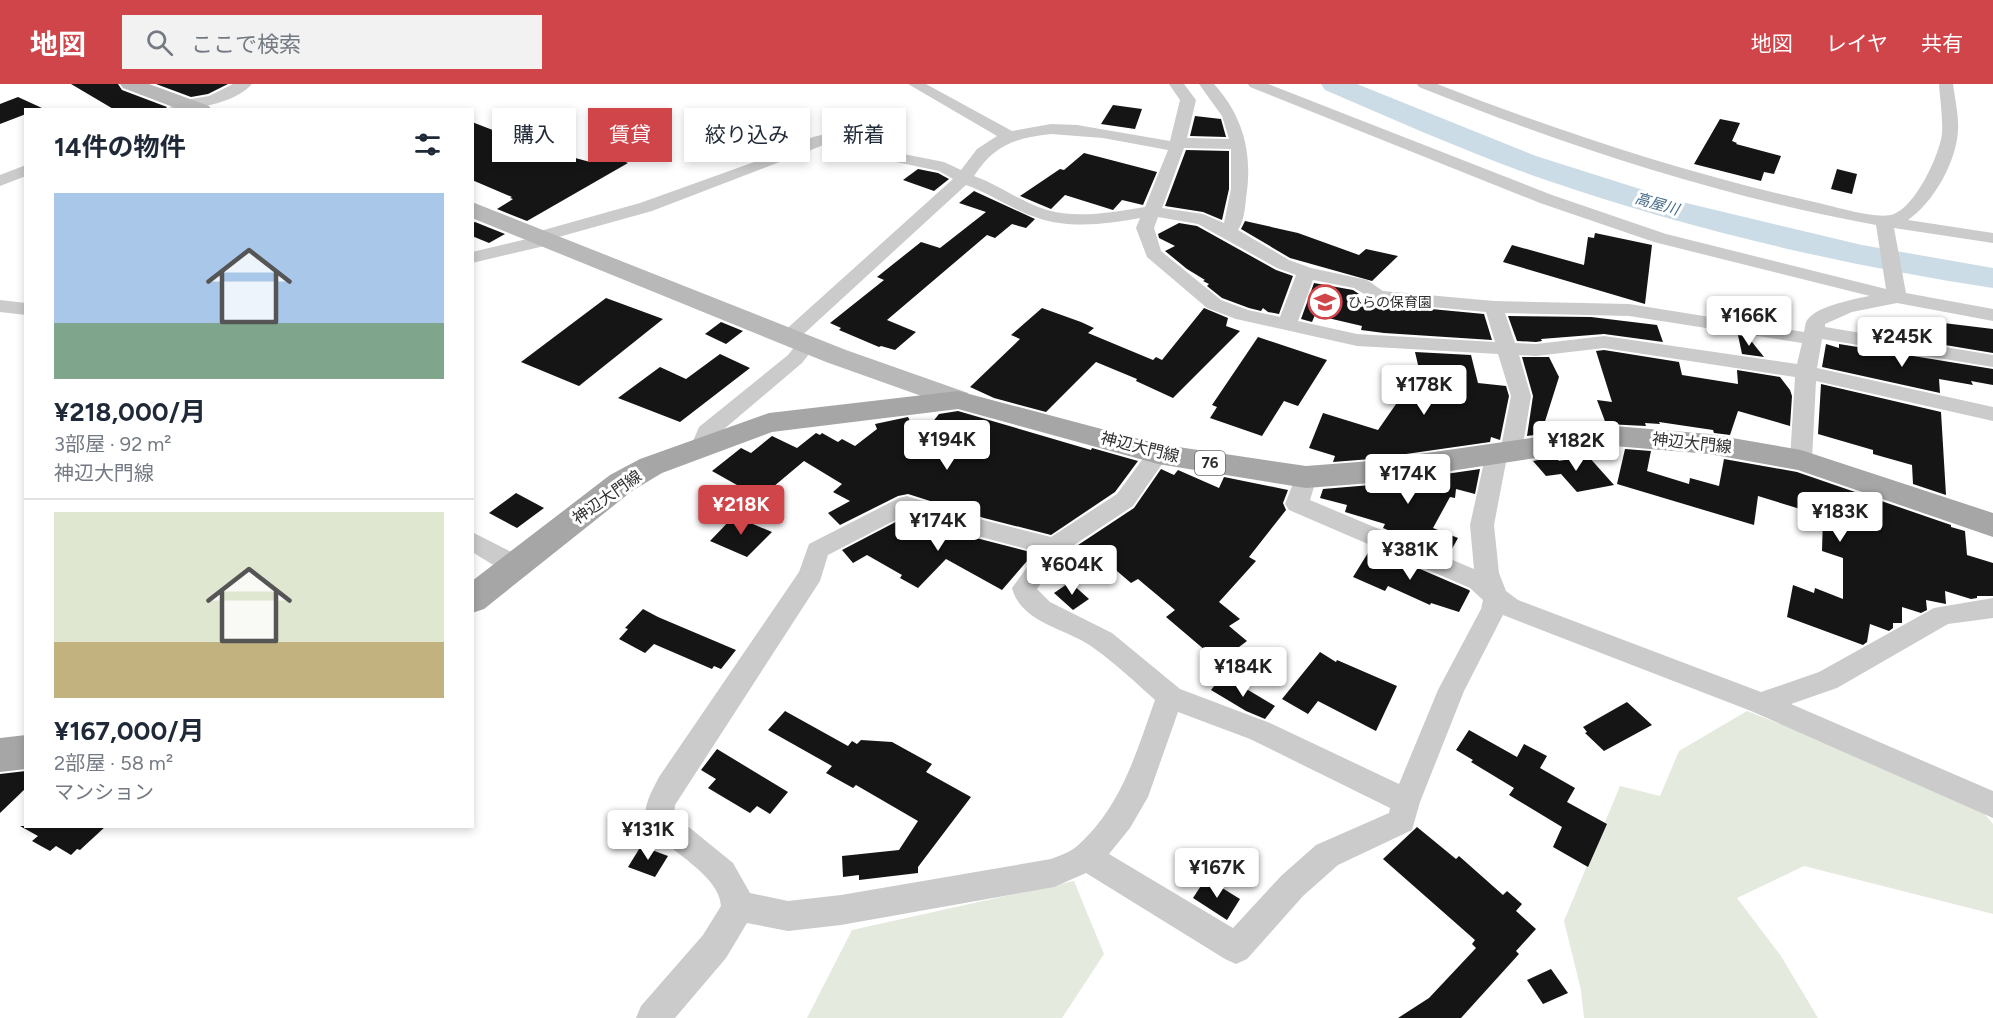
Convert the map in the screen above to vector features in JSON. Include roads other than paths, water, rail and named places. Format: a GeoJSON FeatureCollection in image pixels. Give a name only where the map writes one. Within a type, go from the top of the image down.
{"type":"FeatureCollection","features":[{"type":"Feature","properties":{"kind":"main road","name":"神辺大門線"},"geometry":{"type":"LineString","coordinates":[[474,598],[621,483],[651,466],[769,423],[958,400],[1158,454],[1306,477],[1371,472],[1614,436],[1708,444],[1801,460],[1993,525]]}},
{"type":"Feature","properties":{"kind":"main road"},"geometry":{"type":"LineString","coordinates":[[0,756],[24,752]]}},
{"type":"Feature","properties":{"kind":"street"},"geometry":{"type":"LineString","coordinates":[[130,84],[187,108],[213,100],[245,84]]}},
{"type":"Feature","properties":{"kind":"street"},"geometry":{"type":"LineString","coordinates":[[915,84],[1009,136]]}},
{"type":"Feature","properties":{"kind":"street"},"geometry":{"type":"LineString","coordinates":[[1176,84],[1188,100],[1178,145],[1145,228],[1153,253],[1214,304],[1243,315],[1357,340],[1506,349],[1563,349],[1604,342],[1806,372],[1993,414]]}},
{"type":"Feature","properties":{"kind":"street"},"geometry":{"type":"LineString","coordinates":[[1206,84],[1220,97],[1228,109],[1242,169],[1240,194],[1232,227],[1227,231]]}},
{"type":"Feature","properties":{"kind":"street"},"geometry":{"type":"LineString","coordinates":[[1255,84],[1535,195],[1650,234],[1896,295],[1993,315]]}},
{"type":"Feature","properties":{"kind":"street"},"geometry":{"type":"LineString","coordinates":[[1424,84],[1571,139],[1719,184],[1884,223],[1993,238]]}},
{"type":"Feature","properties":{"kind":"street"},"geometry":{"type":"LineString","coordinates":[[1884,223],[1902,217],[1913,208],[1943,160],[1949,141],[1950,123],[1946,84]]}},
{"type":"Feature","properties":{"kind":"street"},"geometry":{"type":"LineString","coordinates":[[702,446],[707,432],[795,359],[798,340],[964,178],[981,154],[1009,136],[1047,128],[1178,145],[1238,144]]}},
{"type":"Feature","properties":{"kind":"street"},"geometry":{"type":"LineString","coordinates":[[474,257],[646,207],[774,160],[819,140],[830,138],[864,151],[944,167],[1045,215],[1075,219],[1117,217],[1151,211],[1203,219],[1283,264],[1306,273],[1360,284],[1378,296],[1494,307],[1629,309],[1993,361]]}},
{"type":"Feature","properties":{"kind":"street"},"geometry":{"type":"LineString","coordinates":[[0,181],[24,171]]}},
{"type":"Feature","properties":{"kind":"street"},"geometry":{"type":"LineString","coordinates":[[474,210],[798,340],[958,400]]}},
{"type":"Feature","properties":{"kind":"street"},"geometry":{"type":"LineString","coordinates":[[1884,223],[1896,295]]}},
{"type":"Feature","properties":{"kind":"street"},"geometry":{"type":"LineString","coordinates":[[1287,325],[1306,273]]}},
{"type":"Feature","properties":{"kind":"street"},"geometry":{"type":"LineString","coordinates":[[1801,460],[1806,372],[1816,321],[1826,314],[1849,306],[1896,295]]}},
{"type":"Feature","properties":{"kind":"street"},"geometry":{"type":"LineString","coordinates":[[0,306],[24,309]]}},
{"type":"Feature","properties":{"kind":"street"},"geometry":{"type":"LineString","coordinates":[[1086,858],[1114,872],[1236,948],[1292,886],[1327,855],[1402,821],[1406,802],[1451,690],[1494,609],[1496,597],[1487,573],[1482,525],[1521,396],[1494,307]]}},
{"type":"Feature","properties":{"kind":"street"},"geometry":{"type":"LineString","coordinates":[[1158,454],[1125,500],[1054,547],[1024,588],[1026,598],[1041,609],[1104,640],[1170,697],[1260,731],[1406,802]]}},
{"type":"Feature","properties":{"kind":"street"},"geometry":{"type":"LineString","coordinates":[[1306,477],[1297,504],[1479,581],[1509,607],[1761,703],[1993,805]]}},
{"type":"Feature","properties":{"kind":"street"},"geometry":{"type":"LineString","coordinates":[[652,1018],[728,930],[738,906],[736,896],[722,873],[668,830],[659,820],[660,806],[669,786],[811,574],[817,550],[907,504],[992,531],[1054,547]]}},
{"type":"Feature","properties":{"kind":"street"},"geometry":{"type":"LineString","coordinates":[[474,542],[516,565]]}},
{"type":"Feature","properties":{"kind":"street"},"geometry":{"type":"LineString","coordinates":[[1761,703],[1828,680],[1942,615],[1993,608]]}},
{"type":"Feature","properties":{"kind":"street"},"geometry":{"type":"LineString","coordinates":[[738,906],[788,916],[841,910],[1054,873],[1086,858],[1120,819],[1138,788],[1170,697]]}},
{"type":"Feature","properties":{"kind":"waterway","name":"高屋川"},"geometry":{"type":"LineString","coordinates":[[1334,84],[1498,152],[1581,182],[1638,199],[1836,249],[1993,278]]}},
{"type":"Feature","properties":{"kind":"place","name":"ひらの保育園"},"geometry":{"type":"Point","coordinates":[1325,302]}}]}
